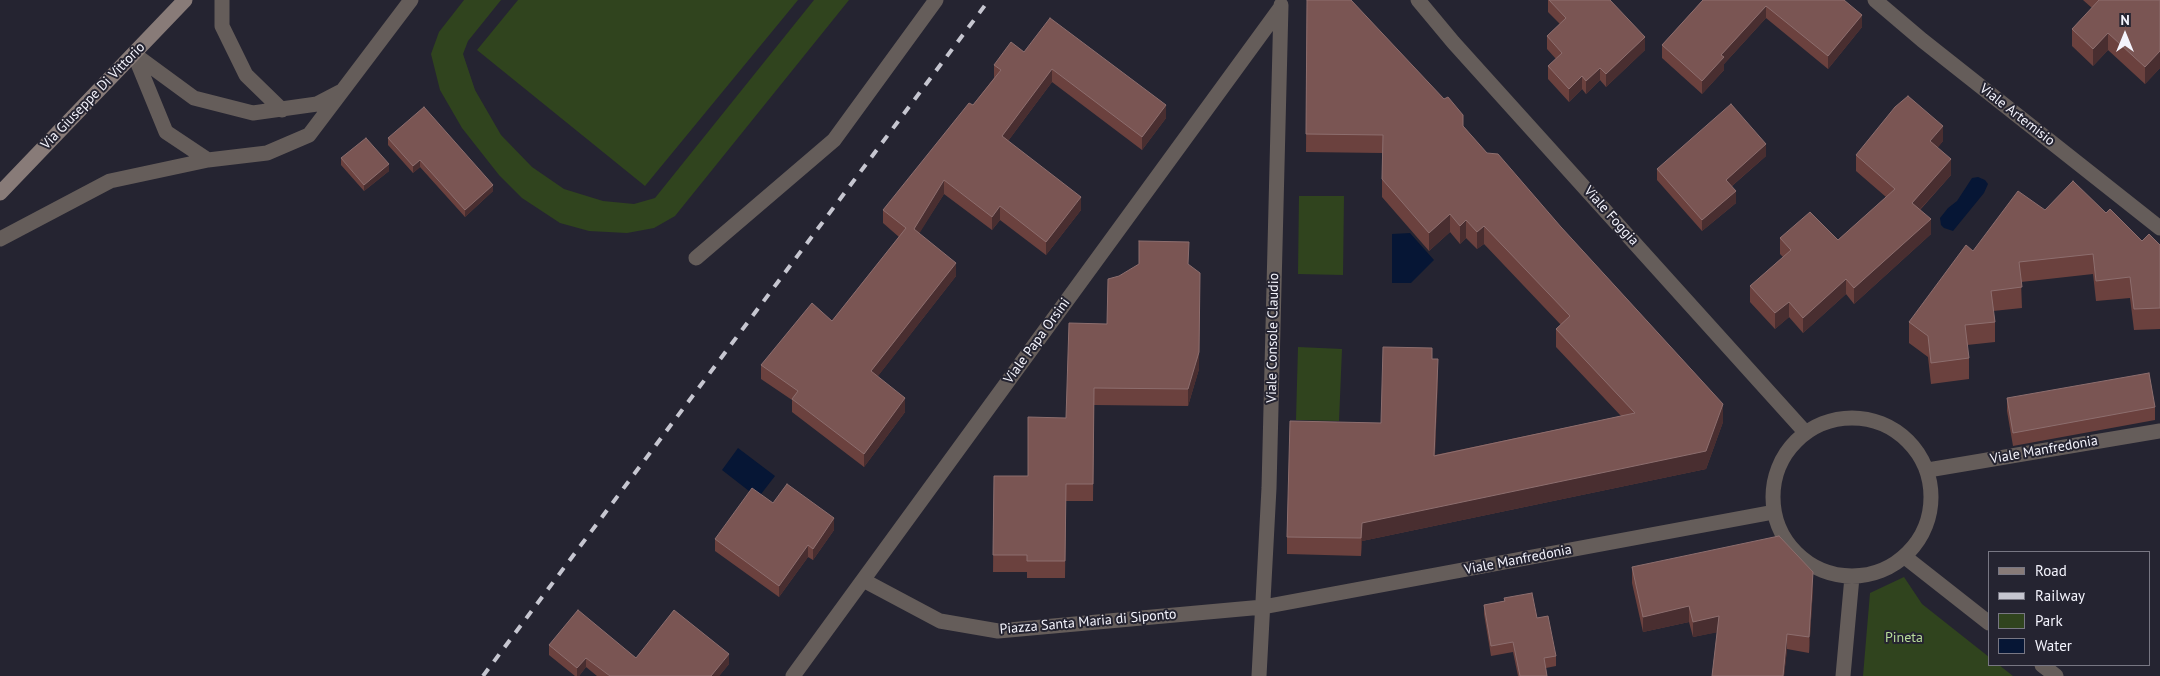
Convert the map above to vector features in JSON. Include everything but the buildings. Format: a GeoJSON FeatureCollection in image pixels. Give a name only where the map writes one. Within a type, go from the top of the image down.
{"type":"FeatureCollection","features":[{"type":"Feature","properties":{"kind":"main road","name":"Via Giuseppe Di Vittorio"},"geometry":{"type":"LineString","coordinates":[[0,193],[185,0]]}},
{"type":"Feature","properties":{"kind":"street"},"geometry":{"type":"LineString","coordinates":[[222,0],[222,26],[246,75],[282,110]]}},
{"type":"Feature","properties":{"kind":"street"},"geometry":{"type":"LineString","coordinates":[[0,239],[110,182],[208,160],[267,153],[309,135],[346,89],[411,0]]}},
{"type":"Feature","properties":{"kind":"street"},"geometry":{"type":"LineString","coordinates":[[696,258],[834,140],[936,0]]}},
{"type":"Feature","properties":{"kind":"street","name":"Viale Foggia"},"geometry":{"type":"LineString","coordinates":[[1418,0],[1805,432]]}},
{"type":"Feature","properties":{"kind":"street","name":"Viale Artemisio"},"geometry":{"type":"LineString","coordinates":[[1875,0],[1922,40],[2160,228]]}},
{"type":"Feature","properties":{"kind":"street","name":"Viale Papa Orsini"},"geometry":{"type":"LineString","coordinates":[[793,676],[1281,3]]}},
{"type":"Feature","properties":{"kind":"street","name":"Viale Console Claudio"},"geometry":{"type":"LineString","coordinates":[[1259,676],[1269,488],[1281,3]]}},
{"type":"Feature","properties":{"kind":"street"},"geometry":{"type":"LineString","coordinates":[[134,54],[194,98],[253,113],[317,104],[346,89]]}},
{"type":"Feature","properties":{"kind":"street"},"geometry":{"type":"LineString","coordinates":[[134,54],[166,132],[208,160]]}},
{"type":"Feature","properties":{"kind":"street"},"geometry":{"type":"LineString","coordinates":[[1851,417],[1876,421],[1898,432],[1916,448],[1928,470],[1932,493],[1930,517],[1920,539],[1905,557],[1880,571],[1852,577],[1831,574],[1811,565],[1794,551],[1781,533],[1774,512],[1772,490],[1778,468],[1789,448],[1805,432],[1827,421],[1851,417]]}},
{"type":"Feature","properties":{"kind":"street","name":"Viale Manfredonia"},"geometry":{"type":"LineString","coordinates":[[1928,470],[2160,431]]}},
{"type":"Feature","properties":{"kind":"street","name":"Viale Manfredonia"},"geometry":{"type":"LineString","coordinates":[[1262,607],[1774,512]]}},
{"type":"Feature","properties":{"kind":"street"},"geometry":{"type":"LineString","coordinates":[[1905,557],[1988,622]]}},
{"type":"Feature","properties":{"kind":"street"},"geometry":{"type":"LineString","coordinates":[[1843,676],[1852,577]]}},
{"type":"Feature","properties":{"kind":"street","name":"Piazza Santa Maria di Siponto"},"geometry":{"type":"LineString","coordinates":[[863,580],[940,621],[998,631],[1262,607]]}},
{"type":"Feature","properties":{"kind":"street"},"geometry":{"type":"LineString","coordinates":[[2043,666],[2056,676]]}},
{"type":"Feature","properties":{"kind":"green space"},"geometry":{"type":"Polygon","coordinates":[[[464,0],[501,0],[468,41],[463,54],[475,90],[501,135],[532,167],[564,189],[603,201],[634,204],[655,198],[814,0],[849,0],[675,216],[654,228],[627,233],[589,231],[560,223],[522,198],[499,175],[462,128],[440,90],[431,54],[439,32],[464,0]]]}},
{"type":"Feature","properties":{"kind":"green space"},"geometry":{"type":"Polygon","coordinates":[[[518,0],[798,0],[645,186],[477,50],[518,0]]]}},
{"type":"Feature","properties":{"kind":"green space"},"geometry":{"type":"Polygon","coordinates":[[[1299,196],[1344,196],[1343,275],[1298,274],[1299,196]]]}},
{"type":"Feature","properties":{"kind":"green space"},"geometry":{"type":"Polygon","coordinates":[[[1298,347],[1342,349],[1339,421],[1296,420],[1298,347]]]}},
{"type":"Feature","properties":{"kind":"green space","name":"Pineta"},"geometry":{"type":"Polygon","coordinates":[[[1904,577],[1922,604],[1988,656],[1988,666],[2000,666],[2013,676],[1863,676],[1870,593],[1904,577]]]}},
{"type":"Feature","properties":{"kind":"water"},"geometry":{"type":"Polygon","coordinates":[[[1978,177],[1985,180],[1988,184],[1984,193],[1953,231],[1944,228],[1941,225],[1940,218],[1957,201],[1972,178],[1978,177]]]}},
{"type":"Feature","properties":{"kind":"water"},"geometry":{"type":"Polygon","coordinates":[[[1410,233],[1434,260],[1411,283],[1392,283],[1392,234],[1410,233]]]}},
{"type":"Feature","properties":{"kind":"water"},"geometry":{"type":"Polygon","coordinates":[[[738,448],[775,476],[758,498],[722,470],[738,448]]]}},
{"type":"Feature","properties":{"kind":"railway"},"geometry":{"type":"LineString","coordinates":[[483,676],[989,0]]}}]}
